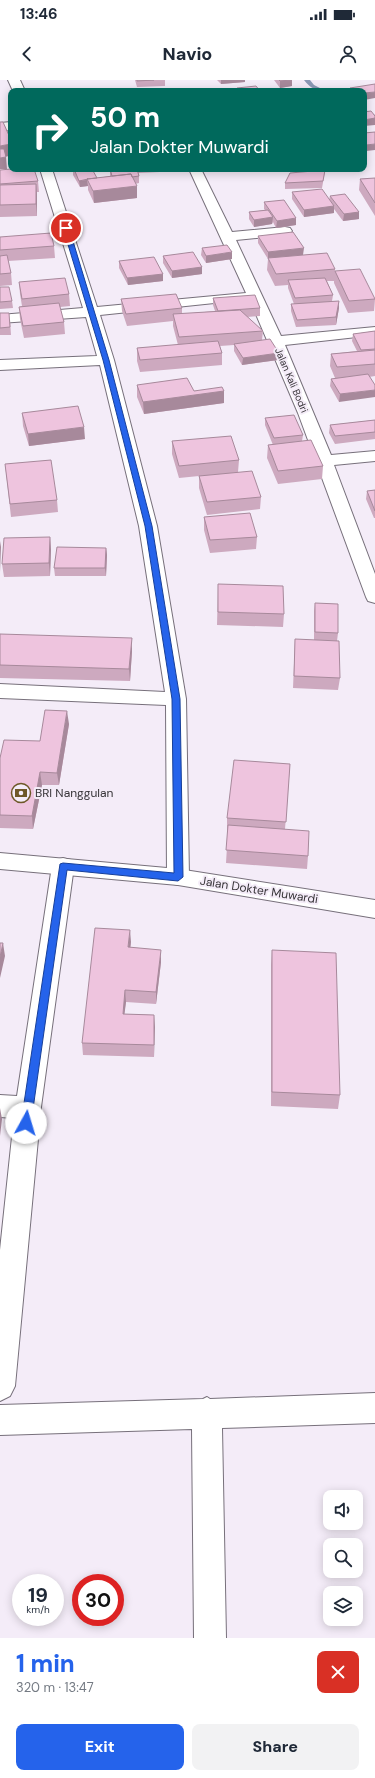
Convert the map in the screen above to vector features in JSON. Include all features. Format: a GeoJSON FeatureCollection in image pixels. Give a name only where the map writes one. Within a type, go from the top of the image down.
{"type":"FeatureCollection","features":[{"type":"Feature","properties":{"kind":"street"},"geometry":{"type":"LineString","coordinates":[[47,172],[106,360],[148,526],[176,699],[178,877]]}},
{"type":"Feature","properties":{"kind":"street","name":"Jalan Kali Bodri"},"geometry":{"type":"LineString","coordinates":[[196,172],[256,295],[276,341],[325,461],[375,597]]}},
{"type":"Feature","properties":{"kind":"street"},"geometry":{"type":"LineString","coordinates":[[228,237],[286,231]]}},
{"type":"Feature","properties":{"kind":"street"},"geometry":{"type":"LineString","coordinates":[[0,318],[92,312],[256,295]]}},
{"type":"Feature","properties":{"kind":"street"},"geometry":{"type":"LineString","coordinates":[[276,341],[375,331]]}},
{"type":"Feature","properties":{"kind":"street"},"geometry":{"type":"LineString","coordinates":[[0,365],[106,360]]}},
{"type":"Feature","properties":{"kind":"street"},"geometry":{"type":"LineString","coordinates":[[325,461],[375,456]]}},
{"type":"Feature","properties":{"kind":"street"},"geometry":{"type":"LineString","coordinates":[[0,691],[176,699]]}},
{"type":"Feature","properties":{"kind":"street","name":"Jalan Dokter Muwardi"},"geometry":{"type":"LineString","coordinates":[[0,861],[178,877],[375,909]]}},
{"type":"Feature","properties":{"kind":"street"},"geometry":{"type":"LineString","coordinates":[[0,1386],[28,1107],[63,866]]}},
{"type":"Feature","properties":{"kind":"street"},"geometry":{"type":"LineString","coordinates":[[0,1106],[28,1107]]}},
{"type":"Feature","properties":{"kind":"street"},"geometry":{"type":"LineString","coordinates":[[0,1420],[207,1412],[375,1408]]}},
{"type":"Feature","properties":{"kind":"street"},"geometry":{"type":"LineString","coordinates":[[207,1412],[210,1638]]}},
{"type":"Feature","properties":{"kind":"building"},"geometry":{"type":"Polygon","coordinates":[[[375,84],[375,92],[367,93],[367,88],[350,88],[375,84]]]}},
{"type":"Feature","properties":{"kind":"building"},"geometry":{"type":"Polygon","coordinates":[[[256,86],[258,88],[237,88],[256,86]]]}},
{"type":"Feature","properties":{"kind":"building"},"geometry":{"type":"Polygon","coordinates":[[[371,111],[375,118],[367,119],[367,112],[371,111]]]}},
{"type":"Feature","properties":{"kind":"building"},"geometry":{"type":"Polygon","coordinates":[[[0,122],[3,122],[8,133],[8,145],[0,146],[0,122]]]}},
{"type":"Feature","properties":{"kind":"building"},"geometry":{"type":"Polygon","coordinates":[[[375,132],[375,144],[367,145],[367,133],[375,132]]]}},
{"type":"Feature","properties":{"kind":"building"},"geometry":{"type":"Polygon","coordinates":[[[0,149],[4,149],[6,157],[0,158],[0,149]]]}},
{"type":"Feature","properties":{"kind":"building"},"geometry":{"type":"Polygon","coordinates":[[[8,169],[8,172],[35,172],[38,181],[0,184],[0,170],[8,169]]]}},
{"type":"Feature","properties":{"kind":"building"},"geometry":{"type":"Polygon","coordinates":[[[75,172],[94,172],[97,178],[87,179],[79,181],[75,172]]]}},
{"type":"Feature","properties":{"kind":"building"},"geometry":{"type":"Polygon","coordinates":[[[111,172],[138,172],[139,176],[132,177],[131,174],[112,176],[111,172]]]}},
{"type":"Feature","properties":{"kind":"building"},"geometry":{"type":"Polygon","coordinates":[[[325,172],[323,181],[285,183],[290,173],[325,172]]]}},
{"type":"Feature","properties":{"kind":"building"},"geometry":{"type":"Polygon","coordinates":[[[131,174],[137,186],[93,191],[87,179],[131,174]]]}},
{"type":"Feature","properties":{"kind":"building"},"geometry":{"type":"Polygon","coordinates":[[[375,178],[375,203],[360,179],[375,178]]]}},
{"type":"Feature","properties":{"kind":"building"},"geometry":{"type":"Polygon","coordinates":[[[36,184],[36,204],[0,205],[0,185],[36,184]]]}},
{"type":"Feature","properties":{"kind":"building"},"geometry":{"type":"Polygon","coordinates":[[[322,189],[334,206],[304,210],[292,192],[322,189]]]}},
{"type":"Feature","properties":{"kind":"building"},"geometry":{"type":"Polygon","coordinates":[[[345,194],[359,212],[344,214],[330,196],[345,194]]]}},
{"type":"Feature","properties":{"kind":"building"},"geometry":{"type":"Polygon","coordinates":[[[284,200],[296,218],[277,221],[264,202],[284,200]]]}},
{"type":"Feature","properties":{"kind":"building"},"geometry":{"type":"Polygon","coordinates":[[[268,210],[273,217],[254,220],[249,212],[268,210]]]}},
{"type":"Feature","properties":{"kind":"building"},"geometry":{"type":"Polygon","coordinates":[[[293,232],[304,248],[268,252],[258,236],[293,232]]]}},
{"type":"Feature","properties":{"kind":"building"},"geometry":{"type":"Polygon","coordinates":[[[51,233],[54,246],[0,250],[0,237],[51,233]]]}},
{"type":"Feature","properties":{"kind":"building"},"geometry":{"type":"Polygon","coordinates":[[[227,245],[232,252],[206,256],[202,248],[227,245]]]}},
{"type":"Feature","properties":{"kind":"building"},"geometry":{"type":"Polygon","coordinates":[[[193,252],[202,267],[172,271],[163,256],[193,252]]]}},
{"type":"Feature","properties":{"kind":"building"},"geometry":{"type":"Polygon","coordinates":[[[327,253],[335,269],[276,274],[268,258],[327,253]]]}},
{"type":"Feature","properties":{"kind":"building"},"geometry":{"type":"Polygon","coordinates":[[[7,255],[11,273],[0,274],[0,256],[7,255]]]}},
{"type":"Feature","properties":{"kind":"building"},"geometry":{"type":"Polygon","coordinates":[[[154,257],[163,274],[127,278],[119,261],[154,257]]]}},
{"type":"Feature","properties":{"kind":"building"},"geometry":{"type":"Polygon","coordinates":[[[360,269],[375,299],[349,301],[335,271],[360,269]]]}},
{"type":"Feature","properties":{"kind":"building"},"geometry":{"type":"Polygon","coordinates":[[[65,278],[69,294],[22,299],[19,282],[65,278]]]}},
{"type":"Feature","properties":{"kind":"building"},"geometry":{"type":"Polygon","coordinates":[[[325,278],[333,295],[295,298],[288,280],[325,278]]]}},
{"type":"Feature","properties":{"kind":"building"},"geometry":{"type":"Polygon","coordinates":[[[0,287],[9,287],[12,301],[0,302],[0,287]]]}},
{"type":"Feature","properties":{"kind":"building"},"geometry":{"type":"Polygon","coordinates":[[[176,294],[182,308],[126,314],[121,299],[176,294]]]}},
{"type":"Feature","properties":{"kind":"building"},"geometry":{"type":"Polygon","coordinates":[[[255,295],[260,308],[218,311],[213,298],[255,295]]]}},
{"type":"Feature","properties":{"kind":"building"},"geometry":{"type":"Polygon","coordinates":[[[339,301],[336,317],[297,320],[291,304],[339,301]]]}},
{"type":"Feature","properties":{"kind":"building"},"geometry":{"type":"Polygon","coordinates":[[[59,303],[64,322],[23,326],[19,307],[59,303]]]}},
{"type":"Feature","properties":{"kind":"building"},"geometry":{"type":"Polygon","coordinates":[[[240,310],[263,331],[179,337],[173,314],[240,310]]]}},
{"type":"Feature","properties":{"kind":"building"},"geometry":{"type":"Polygon","coordinates":[[[0,313],[9,313],[10,327],[0,328],[0,313]]]}},
{"type":"Feature","properties":{"kind":"building"},"geometry":{"type":"Polygon","coordinates":[[[375,331],[375,349],[361,350],[353,334],[375,331]]]}},
{"type":"Feature","properties":{"kind":"building"},"geometry":{"type":"Polygon","coordinates":[[[270,339],[279,353],[243,358],[234,344],[270,339]]]}},
{"type":"Feature","properties":{"kind":"building"},"geometry":{"type":"Polygon","coordinates":[[[218,341],[222,353],[140,360],[137,348],[218,341]]]}},
{"type":"Feature","properties":{"kind":"building"},"geometry":{"type":"Polygon","coordinates":[[[375,350],[375,364],[337,367],[331,354],[375,350]]]}},
{"type":"Feature","properties":{"kind":"building"},"geometry":{"type":"Polygon","coordinates":[[[368,374],[375,385],[375,390],[340,394],[331,379],[368,374]]]}},
{"type":"Feature","properties":{"kind":"building"},"geometry":{"type":"Polygon","coordinates":[[[187,378],[194,391],[222,387],[224,391],[143,402],[137,385],[187,378]]]}},
{"type":"Feature","properties":{"kind":"building"},"geometry":{"type":"Polygon","coordinates":[[[78,406],[84,427],[28,434],[22,413],[78,406]]]}},
{"type":"Feature","properties":{"kind":"building"},"geometry":{"type":"Polygon","coordinates":[[[294,415],[303,435],[274,438],[265,418],[294,415]]]}},
{"type":"Feature","properties":{"kind":"building"},"geometry":{"type":"Polygon","coordinates":[[[375,420],[375,432],[335,436],[330,425],[375,420]]]}},
{"type":"Feature","properties":{"kind":"building"},"geometry":{"type":"Polygon","coordinates":[[[231,436],[239,460],[179,466],[172,441],[231,436]]]}},
{"type":"Feature","properties":{"kind":"building"},"geometry":{"type":"Polygon","coordinates":[[[311,440],[323,466],[278,471],[268,445],[311,440]]]}},
{"type":"Feature","properties":{"kind":"building"},"geometry":{"type":"Polygon","coordinates":[[[51,460],[57,500],[10,504],[5,464],[51,460]]]}},
{"type":"Feature","properties":{"kind":"building"},"geometry":{"type":"Polygon","coordinates":[[[252,471],[261,497],[207,502],[199,476],[252,471]]]}},
{"type":"Feature","properties":{"kind":"building"},"geometry":{"type":"Polygon","coordinates":[[[375,490],[375,511],[367,491],[375,490]]]}},
{"type":"Feature","properties":{"kind":"building"},"geometry":{"type":"Polygon","coordinates":[[[250,513],[257,537],[210,540],[204,517],[250,513]]]}},
{"type":"Feature","properties":{"kind":"building"},"geometry":{"type":"Polygon","coordinates":[[[50,537],[49,563],[2,564],[4,538],[50,537]]]}},
{"type":"Feature","properties":{"kind":"building"},"geometry":{"type":"Polygon","coordinates":[[[57,547],[106,548],[105,568],[54,568],[57,547]]]}},
{"type":"Feature","properties":{"kind":"building"},"geometry":{"type":"Polygon","coordinates":[[[218,584],[283,586],[284,614],[218,612],[218,584]]]}},
{"type":"Feature","properties":{"kind":"building"},"geometry":{"type":"Polygon","coordinates":[[[315,603],[338,604],[338,633],[315,632],[315,603]]]}},
{"type":"Feature","properties":{"kind":"building"},"geometry":{"type":"Polygon","coordinates":[[[0,634],[132,638],[129,669],[0,665],[0,634]]]}},
{"type":"Feature","properties":{"kind":"building"},"geometry":{"type":"Polygon","coordinates":[[[295,639],[339,641],[340,678],[294,676],[295,639]]]}},
{"type":"Feature","properties":{"kind":"building"},"geometry":{"type":"Polygon","coordinates":[[[45,710],[67,711],[57,773],[40,772],[32,816],[0,815],[0,758],[4,740],[40,741],[45,710]]]}},
{"type":"Feature","properties":{"kind":"building"},"geometry":{"type":"Polygon","coordinates":[[[234,760],[290,764],[286,822],[227,818],[234,760]]]}},
{"type":"Feature","properties":{"kind":"building"},"geometry":{"type":"Polygon","coordinates":[[[228,825],[309,831],[308,856],[226,850],[228,825]]]}},
{"type":"Feature","properties":{"kind":"building"},"geometry":{"type":"Polygon","coordinates":[[[95,928],[130,930],[128,947],[161,950],[156,992],[125,990],[123,1014],[154,1015],[154,1045],[82,1043],[95,928]]]}},
{"type":"Feature","properties":{"kind":"building"},"geometry":{"type":"Polygon","coordinates":[[[0,943],[3,943],[0,957],[0,943]]]}},
{"type":"Feature","properties":{"kind":"building"},"geometry":{"type":"Polygon","coordinates":[[[272,950],[336,953],[340,1095],[272,1092],[272,950]]]}},
{"type":"Feature","properties":{"kind":"waterway"},"geometry":{"type":"LineString","coordinates":[[307,80],[312,86],[316,88]]}},
{"type":"Feature","properties":{"kind":"waterway"},"geometry":{"type":"LineString","coordinates":[[367,113],[375,118]]}},
{"type":"Feature","properties":{"kind":"place","name":"BRI Nanggulan"},"geometry":{"type":"Point","coordinates":[21,793]}},
{"type":"Feature","properties":{"kind":"route"},"geometry":{"type":"LineString","coordinates":[[26,1123],[63,866],[178,877],[176,699],[148,526],[106,360],[66,228]]}}]}
